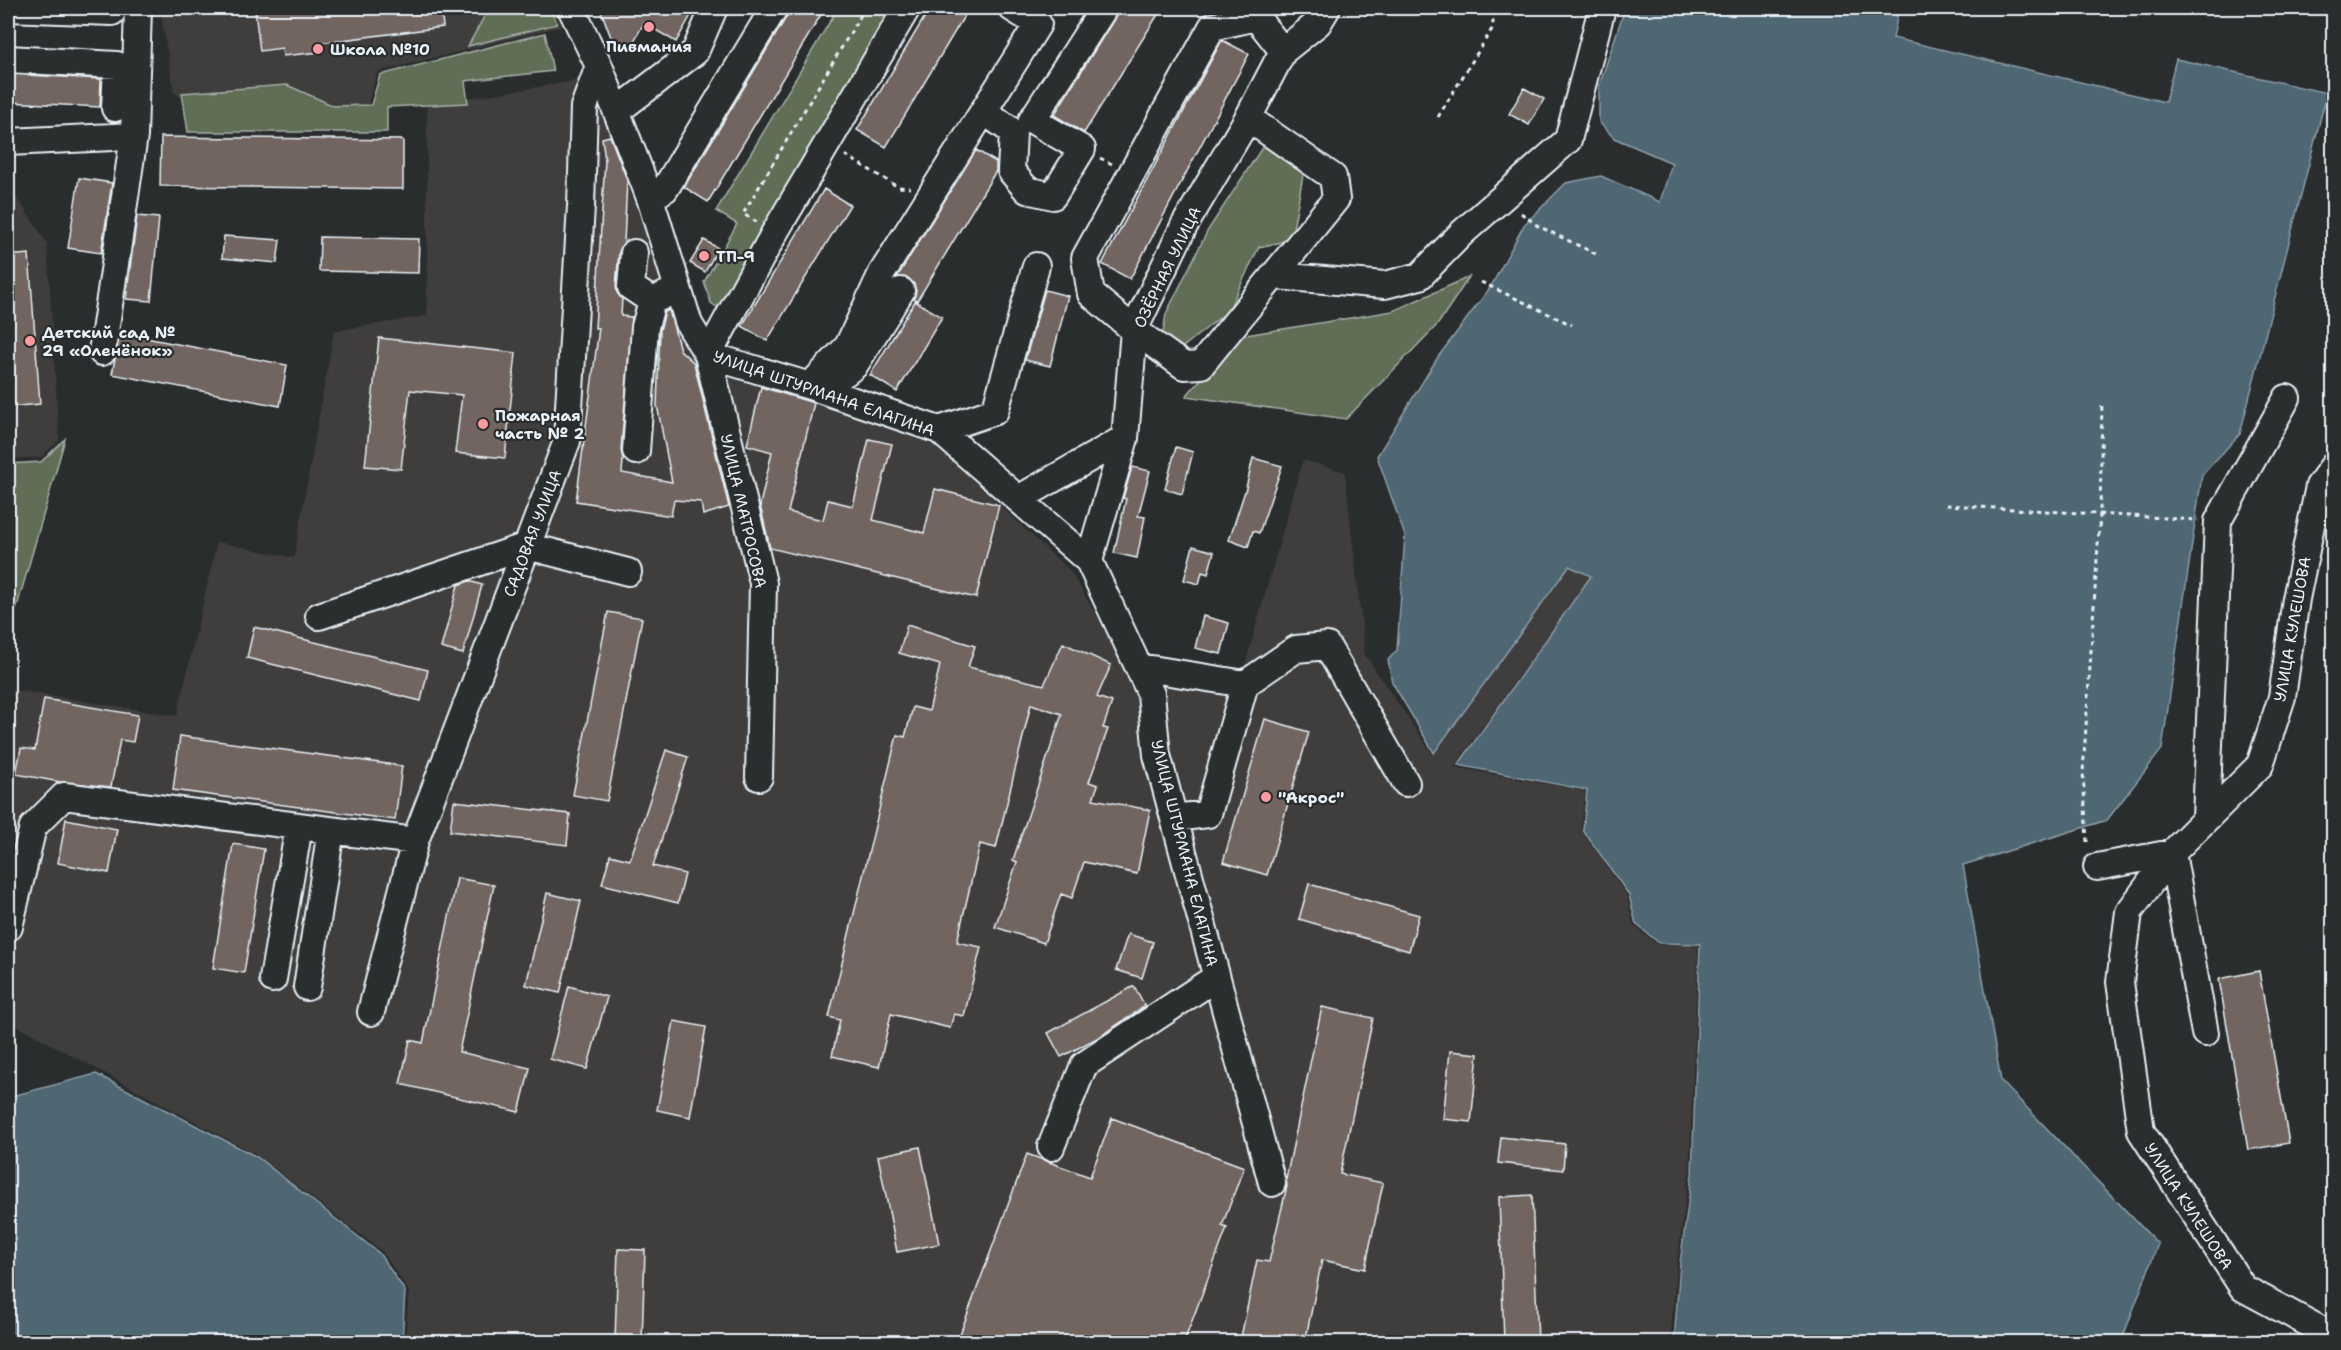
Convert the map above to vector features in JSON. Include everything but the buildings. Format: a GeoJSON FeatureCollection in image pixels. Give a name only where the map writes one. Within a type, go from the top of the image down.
{"type":"FeatureCollection","features":[{"type":"Feature","properties":{"kind":"street"},"geometry":{"type":"LineString","coordinates":[[8,8],[112,12]]}},
{"type":"Feature","properties":{"kind":"street"},"geometry":{"type":"LineString","coordinates":[[102,352],[134,136],[138,8]]}},
{"type":"Feature","properties":{"kind":"street"},"geometry":{"type":"LineString","coordinates":[[571,8],[598,66]]}},
{"type":"Feature","properties":{"kind":"street"},"geometry":{"type":"LineString","coordinates":[[617,111],[695,52],[714,8]]}},
{"type":"Feature","properties":{"kind":"street"},"geometry":{"type":"LineString","coordinates":[[650,198],[664,189],[774,8]]}},
{"type":"Feature","properties":{"kind":"street"},"geometry":{"type":"LineString","coordinates":[[708,355],[775,232],[907,8]]}},
{"type":"Feature","properties":{"kind":"street"},"geometry":{"type":"LineString","coordinates":[[816,380],[848,346],[882,273],[1038,24],[1012,8]]}},
{"type":"Feature","properties":{"kind":"street"},"geometry":{"type":"LineString","coordinates":[[984,111],[1013,132],[1011,171],[1027,190],[1053,195],[1082,149],[1032,120],[1104,8]]}},
{"type":"Feature","properties":{"kind":"street","name":"ОЗЁРНАЯ УЛИЦА"},"geometry":{"type":"LineString","coordinates":[[1089,561],[1125,438],[1134,330],[1184,226],[1248,118],[1283,51],[1318,23],[1327,8]]}},
{"type":"Feature","properties":{"kind":"street"},"geometry":{"type":"LineString","coordinates":[[1276,276],[1385,285],[1419,276],[1462,233],[1568,140],[1602,8]]}},
{"type":"Feature","properties":{"kind":"street"},"geometry":{"type":"LineString","coordinates":[[1248,118],[1333,177],[1336,200],[1201,366],[1184,366],[1134,330],[1091,294],[1085,258],[1212,27],[1256,12],[1283,51]]}},
{"type":"Feature","properties":{"kind":"street"},"geometry":{"type":"LineString","coordinates":[[8,59],[117,65],[115,108]]}},
{"type":"Feature","properties":{"kind":"street","name":"УЛИЦА ШТУРМАНА ЕЛАГИНА"},"geometry":{"type":"LineString","coordinates":[[598,66],[650,198],[689,324],[708,355],[816,380],[939,430],[1089,561],[1151,694],[1157,755],[1215,978],[1272,1183]]}},
{"type":"Feature","properties":{"kind":"street","name":"САДОВАЯ УЛИЦА"},"geometry":{"type":"LineString","coordinates":[[371,1012],[415,841],[567,441],[581,206],[584,107],[598,66]]}},
{"type":"Feature","properties":{"kind":"street"},"geometry":{"type":"LineString","coordinates":[[8,142],[134,136]]}},
{"type":"Feature","properties":{"kind":"street"},"geometry":{"type":"LineString","coordinates":[[634,253],[631,286],[652,301]]}},
{"type":"Feature","properties":{"kind":"street"},"geometry":{"type":"LineString","coordinates":[[939,430],[995,411],[1036,266]]}},
{"type":"Feature","properties":{"kind":"street"},"geometry":{"type":"LineString","coordinates":[[652,301],[678,289]]}},
{"type":"Feature","properties":{"kind":"street"},"geometry":{"type":"LineString","coordinates":[[816,380],[845,373],[854,366],[901,291]]}},
{"type":"Feature","properties":{"kind":"street"},"geometry":{"type":"LineString","coordinates":[[636,451],[645,327],[652,301]]}},
{"type":"Feature","properties":{"kind":"street","name":"УЛИЦА МАТРОСОВА"},"geometry":{"type":"LineString","coordinates":[[708,355],[763,583],[759,777]]}},
{"type":"Feature","properties":{"kind":"street"},"geometry":{"type":"LineString","coordinates":[[2206,819],[2218,521],[2287,398]]}},
{"type":"Feature","properties":{"kind":"street"},"geometry":{"type":"LineString","coordinates":[[1018,500],[1125,438]]}},
{"type":"Feature","properties":{"kind":"street","name":"УЛИЦА КУЛЕШОВА"},"geometry":{"type":"LineString","coordinates":[[2334,465],[2319,486],[2296,599],[2282,697],[2260,765],[2172,853],[2129,912],[2121,982],[2140,1131],[2243,1288],[2334,1337]]}},
{"type":"Feature","properties":{"kind":"street"},"geometry":{"type":"LineString","coordinates":[[319,616],[527,546],[628,572]]}},
{"type":"Feature","properties":{"kind":"street"},"geometry":{"type":"LineString","coordinates":[[1174,818],[1208,814],[1245,684],[1296,649],[1327,646],[1406,783]]}},
{"type":"Feature","properties":{"kind":"street"},"geometry":{"type":"LineString","coordinates":[[1138,667],[1245,684]]}},
{"type":"Feature","properties":{"kind":"street"},"geometry":{"type":"LineString","coordinates":[[9,927],[33,827],[64,796],[415,841]]}},
{"type":"Feature","properties":{"kind":"street"},"geometry":{"type":"LineString","coordinates":[[273,979],[299,826]]}},
{"type":"Feature","properties":{"kind":"street"},"geometry":{"type":"LineString","coordinates":[[306,987],[331,830]]}},
{"type":"Feature","properties":{"kind":"street"},"geometry":{"type":"LineString","coordinates":[[2097,867],[2172,853],[2205,1033]]}},
{"type":"Feature","properties":{"kind":"street"},"geometry":{"type":"LineString","coordinates":[[1051,1147],[1084,1065],[1215,978]]}},
{"type":"Feature","properties":{"kind":"path"},"geometry":{"type":"LineString","coordinates":[[775,232],[743,214],[865,8]]}},
{"type":"Feature","properties":{"kind":"path"},"geometry":{"type":"LineString","coordinates":[[1438,117],[1492,29],[1495,8]]}},
{"type":"Feature","properties":{"kind":"path"},"geometry":{"type":"LineString","coordinates":[[827,145],[898,188],[933,190]]}},
{"type":"Feature","properties":{"kind":"path"},"geometry":{"type":"LineString","coordinates":[[1082,149],[1130,173]]}},
{"type":"Feature","properties":{"kind":"path"},"geometry":{"type":"LineString","coordinates":[[1521,213],[1538,226],[1596,254]]}},
{"type":"Feature","properties":{"kind":"path"},"geometry":{"type":"LineString","coordinates":[[1481,282],[1572,325]]}},
{"type":"Feature","properties":{"kind":"path"},"geometry":{"type":"LineString","coordinates":[[2087,842],[2083,772],[2100,514],[2102,403]]}},
{"type":"Feature","properties":{"kind":"path"},"geometry":{"type":"LineString","coordinates":[[1946,505],[2218,521]]}},
{"type":"Feature","properties":{"kind":"shaded area","name":"Школа №10"},"geometry":{"type":"Polygon","coordinates":[[[160,8],[553,8],[562,26],[377,72],[363,122],[220,126],[174,92],[160,8]]]}},
{"type":"Feature","properties":{"kind":"shaded area"},"geometry":{"type":"Polygon","coordinates":[[[588,79],[691,354],[929,439],[1071,572],[1116,649],[1243,672],[1303,460],[1345,472],[1365,655],[1433,755],[1570,566],[1590,576],[1454,767],[1585,791],[1581,830],[1627,896],[1633,925],[1658,945],[1698,945],[1689,1174],[1677,1263],[1670,1342],[405,1342],[409,1291],[382,1251],[257,1155],[8,1021],[8,689],[177,716],[217,542],[294,558],[334,331],[427,316],[427,105],[588,79]]]}},
{"type":"Feature","properties":{"kind":"shaded area","name":"Детский сад № 29 «Оленёнок»"},"geometry":{"type":"Polygon","coordinates":[[[8,184],[47,243],[59,440],[41,457],[8,459],[8,184]]]}},
{"type":"Feature","properties":{"kind":"green space"},"geometry":{"type":"Polygon","coordinates":[[[489,8],[550,8],[557,24],[468,46],[489,8]]]}},
{"type":"Feature","properties":{"kind":"green space"},"geometry":{"type":"Polygon","coordinates":[[[838,8],[898,8],[721,310],[711,303],[704,282],[737,224],[716,211],[838,8]]]}},
{"type":"Feature","properties":{"kind":"green space"},"geometry":{"type":"Polygon","coordinates":[[[545,33],[553,71],[465,81],[468,103],[387,107],[387,132],[188,132],[182,93],[287,85],[334,106],[371,105],[380,75],[545,33]]]}},
{"type":"Feature","properties":{"kind":"green space"},"geometry":{"type":"Polygon","coordinates":[[[1265,143],[1304,170],[1291,240],[1259,247],[1228,311],[1158,367],[1166,314],[1208,230],[1265,143]]]}},
{"type":"Feature","properties":{"kind":"green space"},"geometry":{"type":"Polygon","coordinates":[[[1469,277],[1438,324],[1346,419],[1186,396],[1240,336],[1393,311],[1469,277]]]}},
{"type":"Feature","properties":{"kind":"green space"},"geometry":{"type":"Polygon","coordinates":[[[65,439],[8,638],[8,464],[41,462],[65,439]]]}},
{"type":"Feature","properties":{"kind":"water"},"geometry":{"type":"Polygon","coordinates":[[[1625,8],[1899,8],[1893,38],[2165,102],[2176,59],[2327,93],[2240,434],[2202,475],[2162,749],[2107,820],[1963,865],[2001,1081],[2158,1244],[2121,1342],[1674,1342],[1680,1263],[1692,1175],[1700,944],[1659,943],[1636,924],[1629,895],[1583,830],[1587,790],[1458,765],[1591,576],[1569,566],[1434,753],[1392,682],[1388,660],[1397,650],[1405,536],[1377,456],[1438,357],[1490,288],[1524,225],[1566,183],[1601,176],[1660,202],[1672,163],[1614,138],[1599,122],[1599,86],[1625,8]]]}},
{"type":"Feature","properties":{"kind":"water"},"geometry":{"type":"Polygon","coordinates":[[[96,1074],[257,1157],[379,1253],[405,1291],[402,1342],[8,1342],[8,1097],[96,1074]]]}},
{"type":"Feature","properties":{"kind":"place","name":"Пивмания"},"geometry":{"type":"Point","coordinates":[649,27]}},
{"type":"Feature","properties":{"kind":"place","name":"Школа №10"},"geometry":{"type":"Point","coordinates":[318,49]}},
{"type":"Feature","properties":{"kind":"place","name":"ТП-9"},"geometry":{"type":"Point","coordinates":[704,256]}},
{"type":"Feature","properties":{"kind":"place","name":"Детский сад № 29 «Оленёнок»"},"geometry":{"type":"Point","coordinates":[30,341]}},
{"type":"Feature","properties":{"kind":"place","name":"Пожарная часть № 2"},"geometry":{"type":"Point","coordinates":[483,424]}},
{"type":"Feature","properties":{"kind":"place","name":"\"Акрос\""},"geometry":{"type":"Point","coordinates":[1266,797]}}]}
